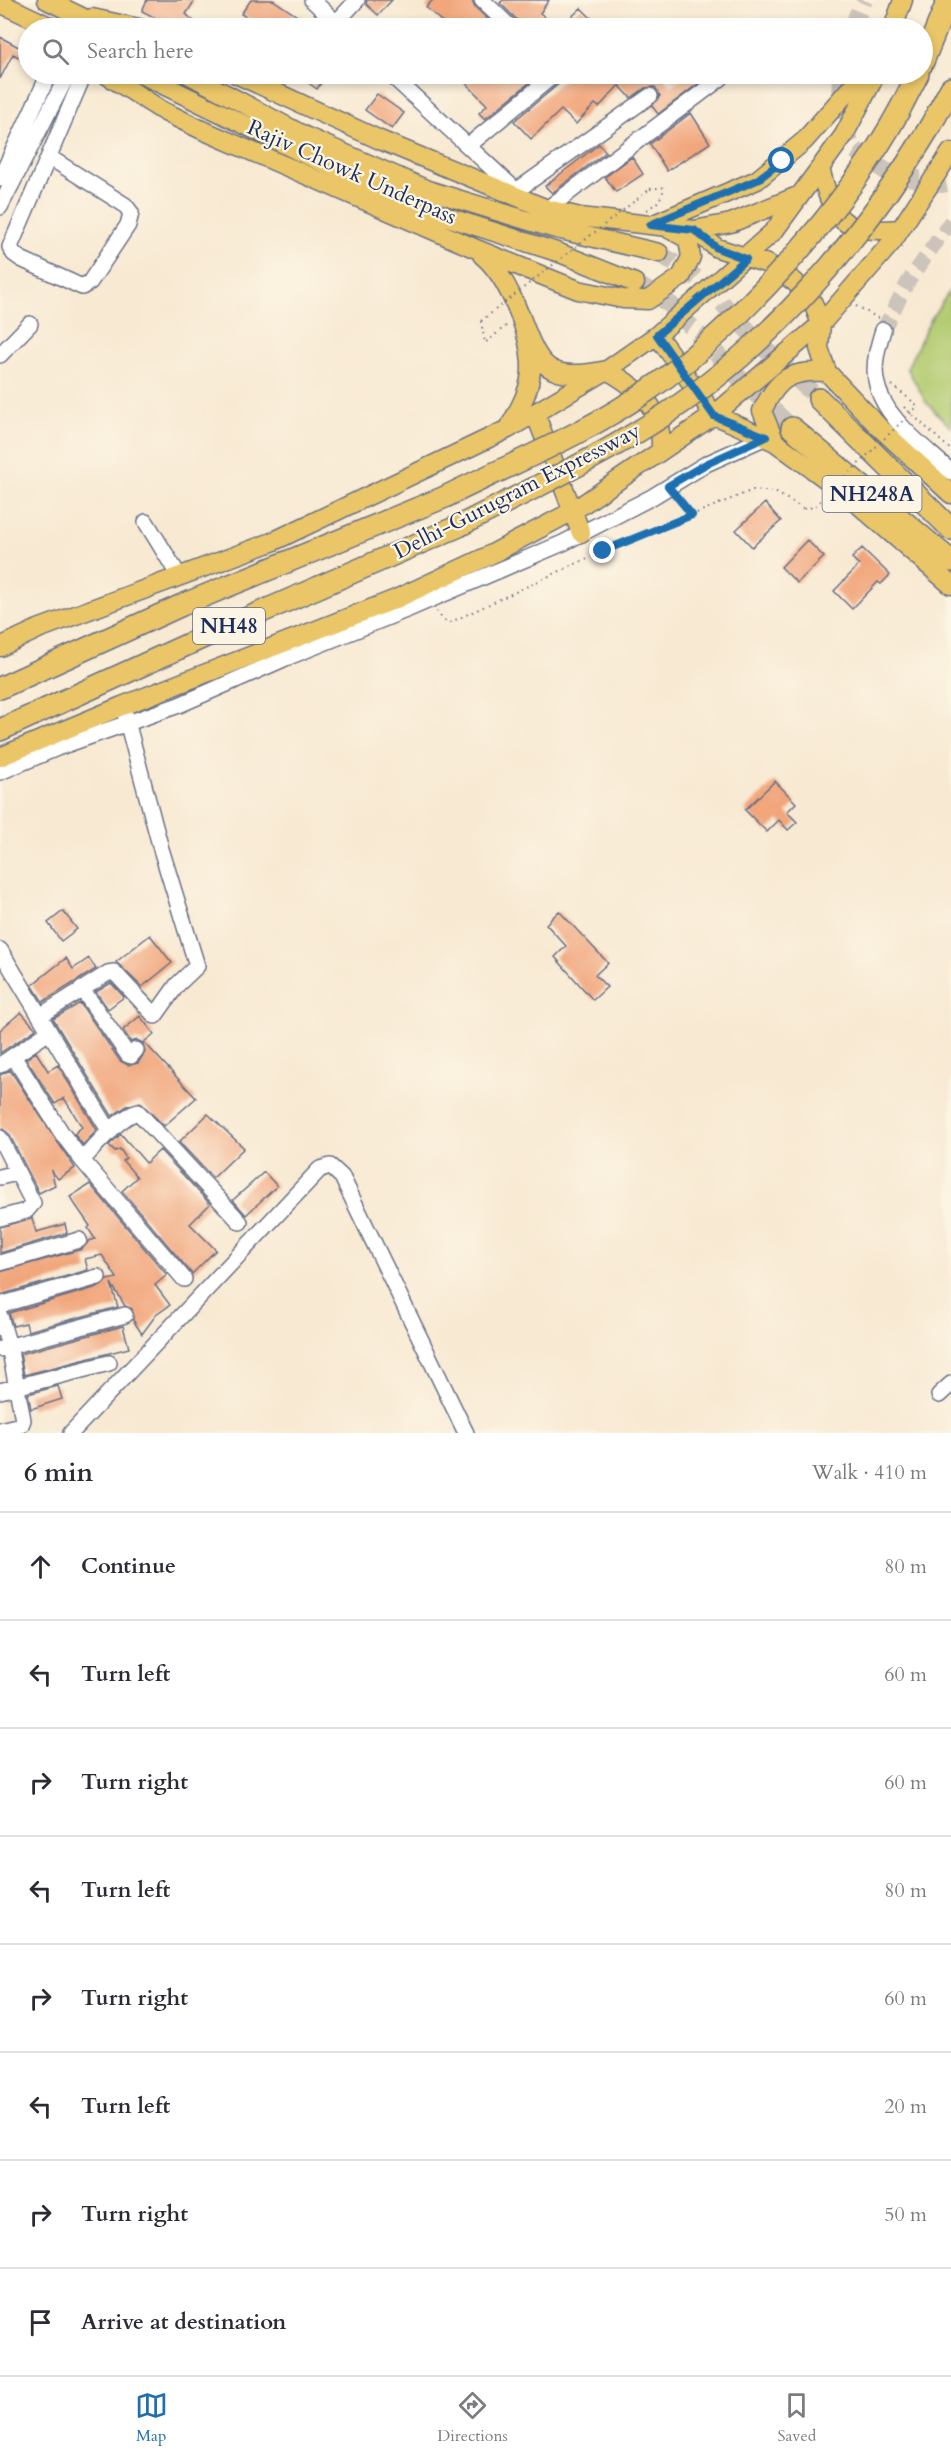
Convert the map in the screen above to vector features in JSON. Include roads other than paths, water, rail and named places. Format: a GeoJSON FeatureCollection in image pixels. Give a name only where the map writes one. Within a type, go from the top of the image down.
{"type":"FeatureCollection","features":[{"type":"Feature","properties":{"kind":"highway"},"geometry":{"type":"LineString","coordinates":[[933,37],[948,0]]}},
{"type":"Feature","properties":{"kind":"highway","name":"Delhi-Gurugram Expressway"},"geometry":{"type":"LineString","coordinates":[[0,688],[182,604],[445,497],[592,424],[650,389],[709,340],[770,281],[822,220],[886,134],[913,84]]}},
{"type":"Feature","properties":{"kind":"highway","name":"Delhi-Gurugram Expressway"},"geometry":{"type":"LineString","coordinates":[[0,730],[204,637],[459,526],[608,450],[668,413],[730,366],[788,311],[848,246],[904,171],[951,88]]}},
{"type":"Feature","properties":{"kind":"highway","name":"NH248A"},"geometry":{"type":"LineString","coordinates":[[819,399],[951,529]]}},
{"type":"Feature","properties":{"kind":"highway","name":"NH248A"},"geometry":{"type":"LineString","coordinates":[[792,428],[951,561]]}},
{"type":"Feature","properties":{"kind":"main road"},"geometry":{"type":"LineString","coordinates":[[47,0],[85,18]]}},
{"type":"Feature","properties":{"kind":"main road"},"geometry":{"type":"LineString","coordinates":[[897,18],[903,0]]}},
{"type":"Feature","properties":{"kind":"main road"},"geometry":{"type":"LineString","coordinates":[[0,3],[32,18]]}},
{"type":"Feature","properties":{"kind":"main road"},"geometry":{"type":"LineString","coordinates":[[81,16],[93,18]]}},
{"type":"Feature","properties":{"kind":"main road"},"geometry":{"type":"LineString","coordinates":[[121,84],[163,111],[200,129],[474,248],[578,290],[623,299],[648,300],[681,277],[691,257],[688,239],[658,226]]}},
{"type":"Feature","properties":{"kind":"main road","name":"Rajiv Chowk Underpass"},"geometry":{"type":"LineString","coordinates":[[161,84],[297,151],[432,212],[557,252],[635,283]]}},
{"type":"Feature","properties":{"kind":"main road","name":"Rajiv Chowk Underpass"},"geometry":{"type":"LineString","coordinates":[[207,84],[305,136],[428,190],[552,228],[659,253]]}},
{"type":"Feature","properties":{"kind":"main road"},"geometry":{"type":"LineString","coordinates":[[258,84],[380,140],[522,196],[546,209],[580,217],[694,230],[731,224],[801,195]]}},
{"type":"Feature","properties":{"kind":"main road"},"geometry":{"type":"LineString","coordinates":[[658,226],[757,180],[804,141],[854,84]]}},
{"type":"Feature","properties":{"kind":"main road"},"geometry":{"type":"LineString","coordinates":[[0,646],[38,629],[272,542],[508,429],[607,370],[657,335],[746,259],[774,231],[844,135],[871,84]]}},
{"type":"Feature","properties":{"kind":"main road"},"geometry":{"type":"LineString","coordinates":[[0,757],[122,706],[396,599],[488,556],[573,511],[661,449],[714,416],[821,324],[900,229],[951,152]]}},
{"type":"Feature","properties":{"kind":"main road"},"geometry":{"type":"LineString","coordinates":[[820,168],[830,205],[847,225],[872,231],[900,229]]}},
{"type":"Feature","properties":{"kind":"main road"},"geometry":{"type":"LineString","coordinates":[[694,230],[717,248],[746,259],[768,264],[795,282],[813,303],[821,324],[819,348],[827,372],[878,426],[951,494]]}},
{"type":"Feature","properties":{"kind":"main road"},"geometry":{"type":"LineString","coordinates":[[474,248],[492,263],[507,286],[533,350],[543,365],[556,372],[578,376],[607,370],[639,391],[654,410],[662,427],[661,449]]}},
{"type":"Feature","properties":{"kind":"main road"},"geometry":{"type":"LineString","coordinates":[[508,429],[525,398],[531,367],[520,315]]}},
{"type":"Feature","properties":{"kind":"main road"},"geometry":{"type":"LineString","coordinates":[[657,335],[714,416],[771,440],[845,493],[951,585]]}},
{"type":"Feature","properties":{"kind":"main road"},"geometry":{"type":"LineString","coordinates":[[771,440],[762,411],[773,387],[802,371],[827,372]]}},
{"type":"Feature","properties":{"kind":"main road"},"geometry":{"type":"LineString","coordinates":[[535,413],[581,533]]}},
{"type":"Feature","properties":{"kind":"street"},"geometry":{"type":"LineString","coordinates":[[312,0],[331,18]]}},
{"type":"Feature","properties":{"kind":"street"},"geometry":{"type":"LineString","coordinates":[[345,18],[357,0]]}},
{"type":"Feature","properties":{"kind":"street"},"geometry":{"type":"LineString","coordinates":[[482,0],[501,18]]}},
{"type":"Feature","properties":{"kind":"street"},"geometry":{"type":"LineString","coordinates":[[0,179],[44,84]]}},
{"type":"Feature","properties":{"kind":"street"},"geometry":{"type":"LineString","coordinates":[[0,207],[63,84]]}},
{"type":"Feature","properties":{"kind":"street"},"geometry":{"type":"LineString","coordinates":[[49,157],[125,205],[131,213],[128,225],[90,282],[82,287],[21,259],[10,247],[80,84]]}},
{"type":"Feature","properties":{"kind":"street"},"geometry":{"type":"LineString","coordinates":[[401,84],[522,196],[650,96]]}},
{"type":"Feature","properties":{"kind":"street"},"geometry":{"type":"LineString","coordinates":[[468,146],[543,84]]}},
{"type":"Feature","properties":{"kind":"street"},"geometry":{"type":"LineString","coordinates":[[546,209],[713,84]]}},
{"type":"Feature","properties":{"kind":"street"},"geometry":{"type":"LineString","coordinates":[[0,355],[30,324]]}},
{"type":"Feature","properties":{"kind":"street"},"geometry":{"type":"LineString","coordinates":[[883,330],[876,357],[875,374],[882,398],[910,434],[951,472]]}},
{"type":"Feature","properties":{"kind":"street"},"geometry":{"type":"LineString","coordinates":[[0,772],[57,748],[129,724],[431,600],[581,533],[706,464],[771,440]]}},
{"type":"Feature","properties":{"kind":"street"},"geometry":{"type":"LineString","coordinates":[[146,522],[180,576]]}},
{"type":"Feature","properties":{"kind":"street"},"geometry":{"type":"LineString","coordinates":[[40,1016],[108,973],[114,972],[151,1015],[155,1016],[177,985],[197,966],[161,849],[129,724],[122,706]]}},
{"type":"Feature","properties":{"kind":"street"},"geometry":{"type":"LineString","coordinates":[[0,950],[110,1132]]}},
{"type":"Feature","properties":{"kind":"street"},"geometry":{"type":"LineString","coordinates":[[82,989],[128,1055],[131,1056],[136,1050]]}},
{"type":"Feature","properties":{"kind":"street"},"geometry":{"type":"LineString","coordinates":[[0,1065],[49,1032]]}},
{"type":"Feature","properties":{"kind":"street"},"geometry":{"type":"LineString","coordinates":[[13,1056],[63,1135],[82,1160],[184,1279]]}},
{"type":"Feature","properties":{"kind":"street"},"geometry":{"type":"LineString","coordinates":[[82,1160],[132,1113],[138,1112],[240,1222]]}},
{"type":"Feature","properties":{"kind":"street"},"geometry":{"type":"LineString","coordinates":[[0,1138],[33,1203],[26,1211],[0,1218]]}},
{"type":"Feature","properties":{"kind":"street"},"geometry":{"type":"LineString","coordinates":[[70,1433],[320,1169],[330,1166],[342,1177],[466,1433]]}},
{"type":"Feature","properties":{"kind":"street"},"geometry":{"type":"LineString","coordinates":[[0,1177],[17,1173]]}},
{"type":"Feature","properties":{"kind":"street"},"geometry":{"type":"LineString","coordinates":[[0,1263],[79,1240]]}},
{"type":"Feature","properties":{"kind":"street"},"geometry":{"type":"LineString","coordinates":[[0,1305],[98,1277]]}},
{"type":"Feature","properties":{"kind":"street"},"geometry":{"type":"LineString","coordinates":[[5,1348],[125,1315]]}},
{"type":"Feature","properties":{"kind":"street"},"geometry":{"type":"LineString","coordinates":[[0,1316],[5,1348],[17,1387],[23,1423],[0,1430]]}},
{"type":"Feature","properties":{"kind":"street"},"geometry":{"type":"LineString","coordinates":[[0,1391],[109,1363]]}},
{"type":"Feature","properties":{"kind":"street"},"geometry":{"type":"LineString","coordinates":[[939,1395],[951,1384]]}},
{"type":"Feature","properties":{"kind":"tunnel"},"geometry":{"type":"LineString","coordinates":[[856,18],[864,0]]}},
{"type":"Feature","properties":{"kind":"tunnel"},"geometry":{"type":"LineString","coordinates":[[841,84],[839,120],[853,149],[890,174],[942,184],[951,182]]}},
{"type":"Feature","properties":{"kind":"tunnel"},"geometry":{"type":"LineString","coordinates":[[883,330],[908,282],[951,221]]}},
{"type":"Feature","properties":{"kind":"tunnel"},"geometry":{"type":"LineString","coordinates":[[659,253],[701,281],[772,356],[819,399]]}},
{"type":"Feature","properties":{"kind":"tunnel"},"geometry":{"type":"LineString","coordinates":[[635,283],[671,305],[743,382],[792,428]]}}]}
